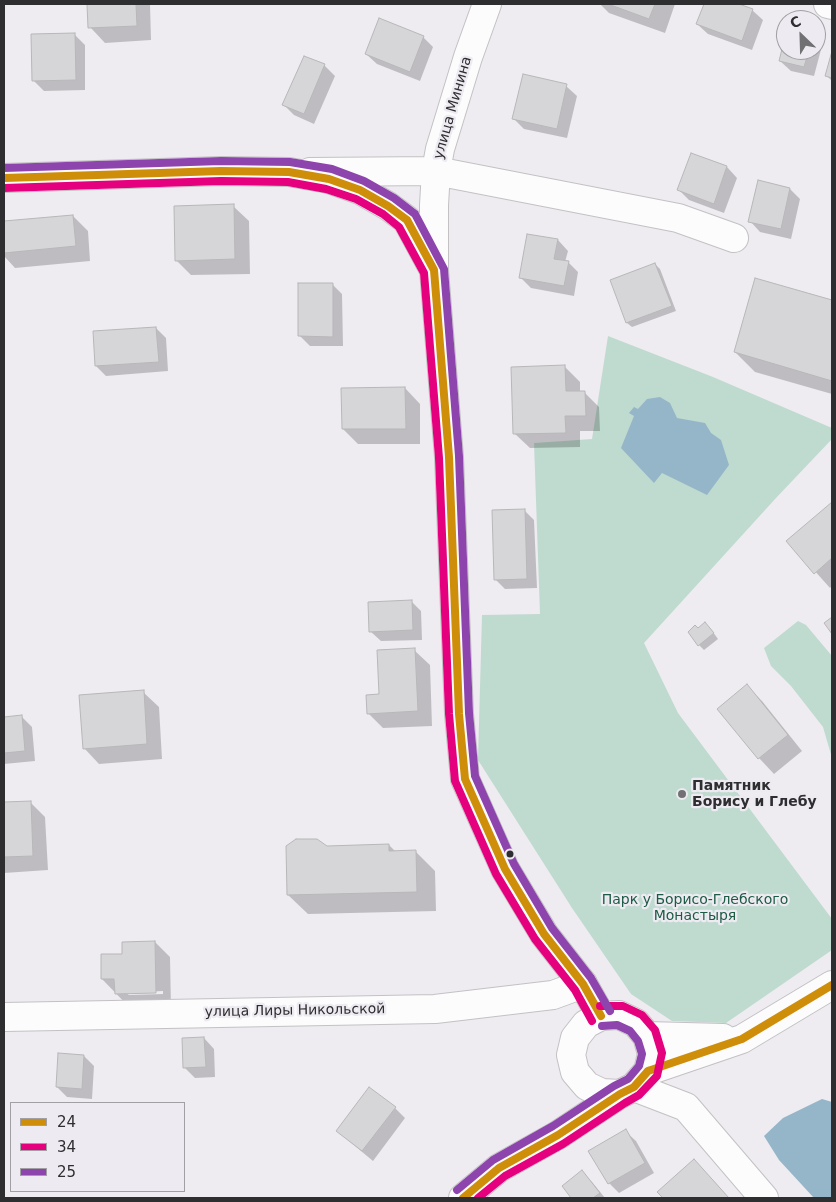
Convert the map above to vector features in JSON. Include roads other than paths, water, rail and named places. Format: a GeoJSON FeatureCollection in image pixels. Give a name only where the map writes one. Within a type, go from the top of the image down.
{"type":"FeatureCollection","features":[{"type":"Feature","properties":{"kind":"main road","name":"улица Минина"},"geometry":{"type":"LineString","coordinates":[[487,4],[468,57],[440,149],[436,171],[434,270],[449,457],[459,704],[465,779],[505,869],[544,934],[583,984],[601,1016]]}},
{"type":"Feature","properties":{"kind":"main road"},"geometry":{"type":"LineString","coordinates":[[828,4],[832,5]]}},
{"type":"Feature","properties":{"kind":"main road"},"geometry":{"type":"LineString","coordinates":[[4,178],[221,171],[436,171],[678,218],[734,238]]}},
{"type":"Feature","properties":{"kind":"main road"},"geometry":{"type":"LineString","coordinates":[[289,172],[329,179],[360,190],[388,206],[407,220],[434,270]]}},
{"type":"Feature","properties":{"kind":"main road","name":"улица Лиры Никольской"},"geometry":{"type":"LineString","coordinates":[[4,1018],[435,1008],[553,995],[583,984]]}},
{"type":"Feature","properties":{"kind":"main road"},"geometry":{"type":"LineString","coordinates":[[463,1198],[499,1168],[558,1135],[634,1084],[652,1054],[648,1036],[636,1023],[619,1015],[601,1016],[586,1024],[575,1038],[571,1055],[573,1064],[576,1072],[587,1086],[602,1094],[634,1084],[742,1039],[832,985]]}},
{"type":"Feature","properties":{"kind":"main road"},"geometry":{"type":"LineString","coordinates":[[648,1036],[742,1039]]}},
{"type":"Feature","properties":{"kind":"main road"},"geometry":{"type":"LineString","coordinates":[[634,1084],[686,1108],[764,1198]]}},
{"type":"Feature","properties":{"kind":"water"},"geometry":{"type":"Polygon","coordinates":[[[660,397],[670,403],[677,418],[705,423],[711,433],[721,440],[729,465],[707,495],[662,473],[654,483],[621,448],[634,416],[629,413],[634,407],[638,409],[647,399],[660,397]]]}},
{"type":"Feature","properties":{"kind":"water"},"geometry":{"type":"Polygon","coordinates":[[[822,1099],[832,1102],[832,1198],[814,1198],[779,1160],[764,1136],[783,1118],[822,1099]]]}},
{"type":"Feature","properties":{"kind":"place","name":"Памятник Борису и Глебу"},"geometry":{"type":"Point","coordinates":[682,794]}},
{"type":"Feature","properties":{"kind":"park label","name":"Парк у Борисо-Глебского Монастыря"},"geometry":{"type":"Point","coordinates":[695,908]}}]}
